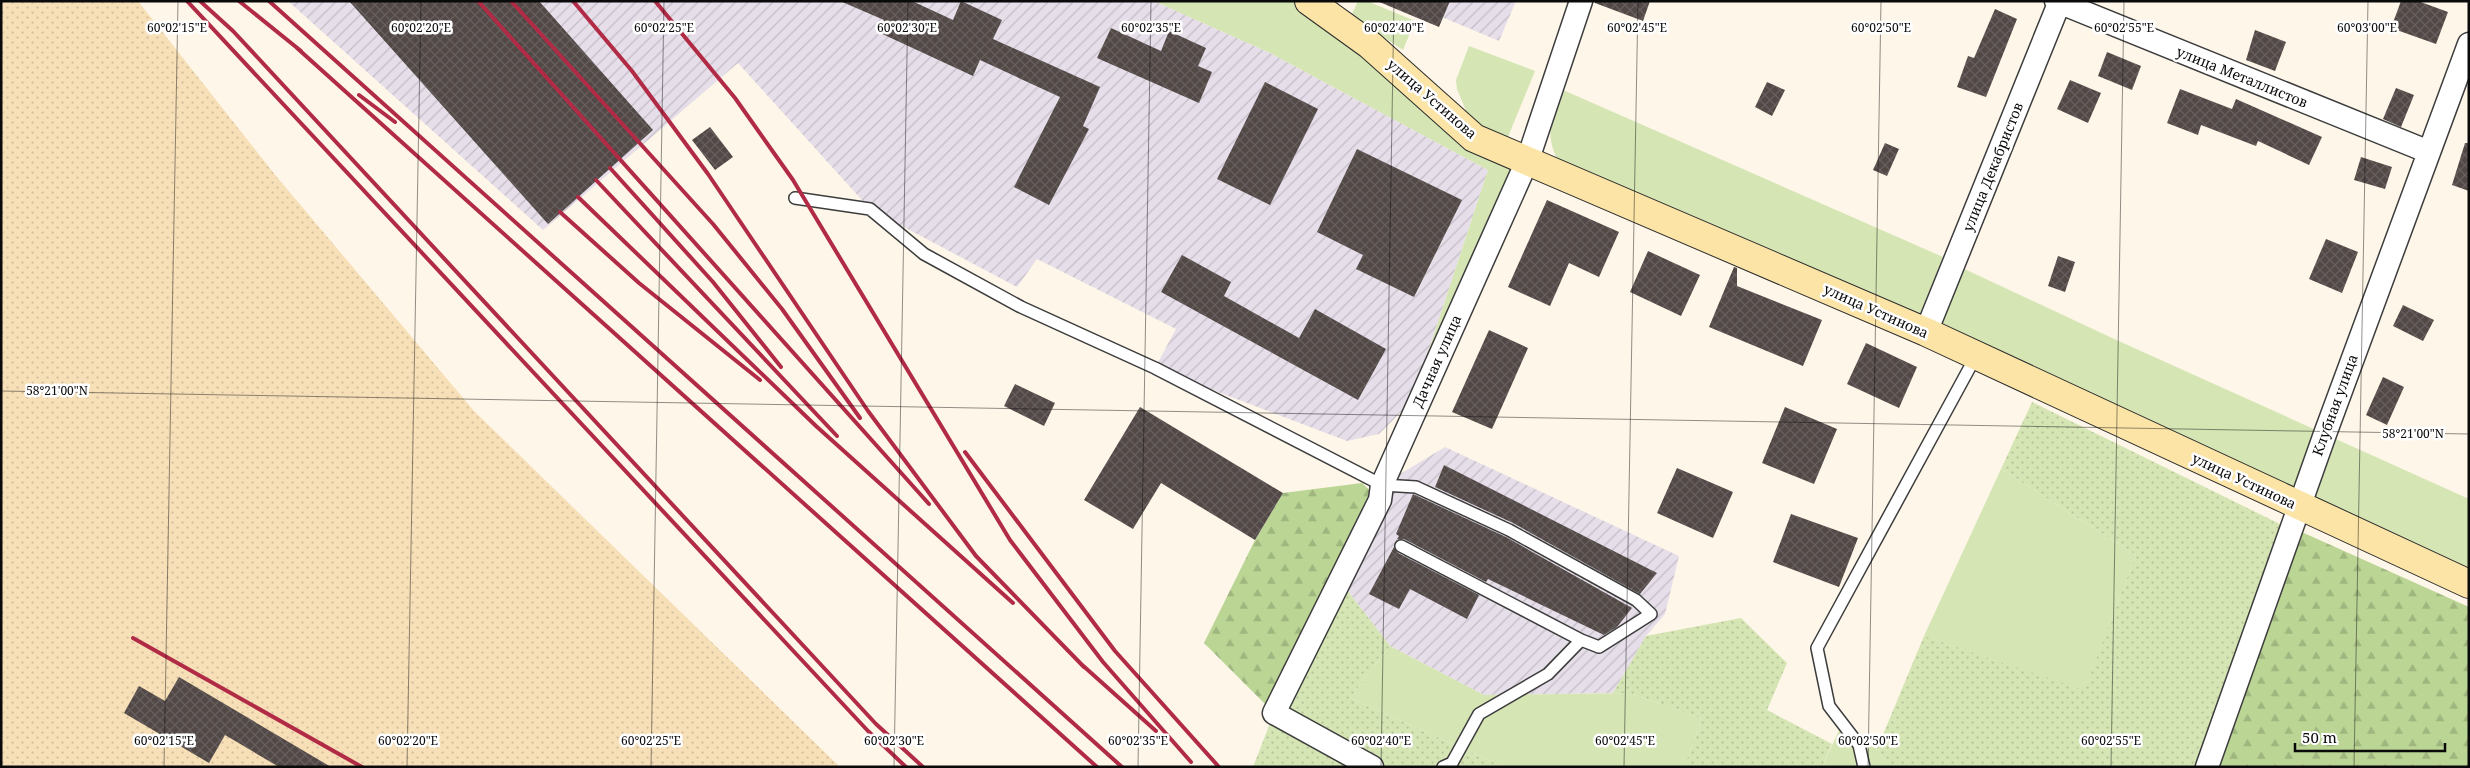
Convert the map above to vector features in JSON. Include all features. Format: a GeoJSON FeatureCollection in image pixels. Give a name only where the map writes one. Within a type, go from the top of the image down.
{"type":"FeatureCollection","features":[{"type":"Feature","properties":{"kind":"street","name":"улица Устинова"},"geometry":{"type":"LineString","coordinates":[[1309,1],[1370,45],[1474,138],[1528,159],[1926,332],[2469,584]]}},
{"type":"Feature","properties":{"kind":"street","name":"Дачная улица"},"geometry":{"type":"LineString","coordinates":[[1372,767],[1274,713],[1380,500],[1382,485],[1528,159],[1582,1]]}},
{"type":"Feature","properties":{"kind":"street","name":"улица Металлистов"},"geometry":{"type":"LineString","coordinates":[[2058,2],[2429,152]]}},
{"type":"Feature","properties":{"kind":"street","name":"улица Декабристов"},"geometry":{"type":"LineString","coordinates":[[1926,332],[2058,2]]}},
{"type":"Feature","properties":{"kind":"street","name":"Клубная улица"},"geometry":{"type":"LineString","coordinates":[[2207,767],[2298,506],[2469,44]]}},
{"type":"Feature","properties":{"kind":"lane"},"geometry":{"type":"LineString","coordinates":[[795,198],[870,209],[924,254],[1013,303],[1155,368],[1382,485],[1416,487],[1509,530],[1636,600],[1651,614],[1599,646],[1581,640],[1401,546]]}},
{"type":"Feature","properties":{"kind":"lane"},"geometry":{"type":"LineString","coordinates":[[1864,767],[1858,745],[1829,706],[1817,648],[1976,356]]}},
{"type":"Feature","properties":{"kind":"lane"},"geometry":{"type":"LineString","coordinates":[[1443,767],[1452,763],[1479,714],[1548,674],[1581,640]]}},
{"type":"Feature","properties":{"kind":"shaded area"},"geometry":{"type":"Polygon","coordinates":[[[288,1],[1154,1],[1270,53],[1488,170],[1412,401],[1379,434],[1347,441],[1155,368],[1176,329],[1037,259],[1017,287],[870,209],[738,63],[543,230],[288,1]]]}},
{"type":"Feature","properties":{"kind":"shaded area"},"geometry":{"type":"Polygon","coordinates":[[[1404,1],[1516,1],[1499,41],[1404,1]]]}},
{"type":"Feature","properties":{"kind":"shaded area"},"geometry":{"type":"Polygon","coordinates":[[[1445,447],[1679,556],[1665,614],[1646,636],[1613,693],[1484,695],[1390,646],[1340,581],[1382,485],[1445,447]]]}},
{"type":"Feature","properties":{"kind":"green space"},"geometry":{"type":"Polygon","coordinates":[[[1154,1],[1309,1],[1522,161],[1412,401],[1488,170],[1270,53],[1154,1]]]}},
{"type":"Feature","properties":{"kind":"green space"},"geometry":{"type":"Polygon","coordinates":[[[1358,1],[1367,1],[1415,21],[1403,50],[1351,16],[1358,1]]]}},
{"type":"Feature","properties":{"kind":"green space"},"geometry":{"type":"Polygon","coordinates":[[[1469,46],[1535,71],[1508,137],[1471,123],[1457,89],[1456,80],[1469,46]]]}},
{"type":"Feature","properties":{"kind":"green space"},"geometry":{"type":"Polygon","coordinates":[[[1563,90],[1943,257],[1920,314],[1557,159],[1550,132],[1553,116],[1563,90]]]}},
{"type":"Feature","properties":{"kind":"green space"},"geometry":{"type":"Polygon","coordinates":[[[1958,266],[2112,338],[2469,499],[2469,572],[1933,323],[1958,266]]]}},
{"type":"Feature","properties":{"kind":"green space"},"geometry":{"type":"Polygon","coordinates":[[[2032,402],[2284,526],[2203,767],[1888,767],[1877,749],[1924,636],[2084,690],[2136,555],[2001,469],[2032,402]]]}},
{"type":"Feature","properties":{"kind":"green space"},"geometry":{"type":"Polygon","coordinates":[[[2001,469],[2136,555],[2084,691],[1924,636],[2001,469]]]}},
{"type":"Feature","properties":{"kind":"green space"},"geometry":{"type":"Polygon","coordinates":[[[1362,483],[1380,500],[1274,713],[1204,643],[1255,540],[1283,493],[1362,483]]]}},
{"type":"Feature","properties":{"kind":"green space"},"geometry":{"type":"Polygon","coordinates":[[[2295,529],[2469,607],[2469,767],[2209,767],[2295,529]]]}},
{"type":"Feature","properties":{"kind":"green space"},"geometry":{"type":"Polygon","coordinates":[[[1340,581],[1390,646],[1350,698],[1504,767],[1253,767],[1274,713],[1340,581]]]}},
{"type":"Feature","properties":{"kind":"green space"},"geometry":{"type":"Polygon","coordinates":[[[1741,618],[1787,663],[1767,710],[1832,744],[1822,767],[1684,767],[1702,719],[1630,693],[1613,693],[1646,636],[1741,618]]]}},
{"type":"Feature","properties":{"kind":"green space"},"geometry":{"type":"Polygon","coordinates":[[[1390,646],[1484,695],[1630,693],[1702,719],[1684,767],[1504,767],[1350,698],[1390,646]]]}},
{"type":"Feature","properties":{"kind":"green space"},"geometry":{"type":"Polygon","coordinates":[[[1841,726],[1877,749],[1888,767],[1822,767],[1841,726]]]}},
{"type":"Feature","properties":{"kind":"sand"},"geometry":{"type":"Polygon","coordinates":[[[1,1],[138,1],[276,176],[474,411],[840,767],[1,767],[1,1]]]}},
{"type":"Feature","properties":{"kind":"building"},"geometry":{"type":"Polygon","coordinates":[[[349,1],[539,1],[653,130],[548,224],[349,1]]]}},
{"type":"Feature","properties":{"kind":"building"},"geometry":{"type":"Polygon","coordinates":[[[840,1],[912,1],[953,20],[961,1],[1002,20],[993,39],[1100,87],[1083,126],[1089,129],[1049,205],[1014,187],[1060,97],[980,60],[973,76],[878,32],[884,20],[840,1]]]}},
{"type":"Feature","properties":{"kind":"building"},"geometry":{"type":"Polygon","coordinates":[[[1377,1],[1450,1],[1439,27],[1377,1]]]}},
{"type":"Feature","properties":{"kind":"building"},"geometry":{"type":"Polygon","coordinates":[[[1595,1],[1650,1],[1643,21],[1595,3],[1595,1]]]}},
{"type":"Feature","properties":{"kind":"building"},"geometry":{"type":"Polygon","coordinates":[[[2401,1],[2418,1],[2448,12],[2436,44],[2391,28],[2401,1]]]}},
{"type":"Feature","properties":{"kind":"building"},"geometry":{"type":"Polygon","coordinates":[[[1995,9],[2017,19],[1986,97],[1957,87],[1968,56],[1974,58],[1995,9]]]}},
{"type":"Feature","properties":{"kind":"building"},"geometry":{"type":"Polygon","coordinates":[[[1111,28],[1161,51],[1169,31],[1206,48],[1198,66],[1212,72],[1199,103],[1097,58],[1111,28]]]}},
{"type":"Feature","properties":{"kind":"building"},"geometry":{"type":"Polygon","coordinates":[[[2255,30],[2286,42],[2275,71],[2246,60],[2255,30]]]}},
{"type":"Feature","properties":{"kind":"building"},"geometry":{"type":"Polygon","coordinates":[[[2107,52],[2141,66],[2132,90],[2098,76],[2107,52]]]}},
{"type":"Feature","properties":{"kind":"building"},"geometry":{"type":"Polygon","coordinates":[[[2070,80],[2101,93],[2088,123],[2057,109],[2070,80]]]}},
{"type":"Feature","properties":{"kind":"building"},"geometry":{"type":"Polygon","coordinates":[[[1265,82],[1318,109],[1270,205],[1217,179],[1265,82]]]}},
{"type":"Feature","properties":{"kind":"building"},"geometry":{"type":"Polygon","coordinates":[[[1767,82],[1785,90],[1772,116],[1755,107],[1767,82]]]}},
{"type":"Feature","properties":{"kind":"building"},"geometry":{"type":"Polygon","coordinates":[[[2396,88],[2414,95],[2401,127],[2383,119],[2396,88]]]}},
{"type":"Feature","properties":{"kind":"building"},"geometry":{"type":"Polygon","coordinates":[[[2180,89],[2232,109],[2236,99],[2322,137],[2309,165],[2258,141],[2256,146],[2201,125],[2198,135],[2167,123],[2180,89]]]}},
{"type":"Feature","properties":{"kind":"building"},"geometry":{"type":"Polygon","coordinates":[[[710,127],[733,157],[715,170],[692,140],[710,127]]]}},
{"type":"Feature","properties":{"kind":"building"},"geometry":{"type":"Polygon","coordinates":[[[1885,143],[1899,149],[1887,176],[1873,170],[1885,143]]]}},
{"type":"Feature","properties":{"kind":"building"},"geometry":{"type":"Polygon","coordinates":[[[2465,143],[2469,143],[2469,191],[2452,185],[2465,143]]]}},
{"type":"Feature","properties":{"kind":"building"},"geometry":{"type":"Polygon","coordinates":[[[1357,149],[1462,200],[1414,297],[1356,269],[1363,255],[1317,232],[1357,149]]]}},
{"type":"Feature","properties":{"kind":"building"},"geometry":{"type":"Polygon","coordinates":[[[2361,157],[2392,167],[2385,189],[2354,180],[2361,157]]]}},
{"type":"Feature","properties":{"kind":"building"},"geometry":{"type":"Polygon","coordinates":[[[1547,200],[1619,232],[1599,277],[1569,263],[1550,306],[1508,287],[1547,200]]]}},
{"type":"Feature","properties":{"kind":"building"},"geometry":{"type":"Polygon","coordinates":[[[2326,239],[2358,252],[2342,293],[2309,279],[2326,239]]]}},
{"type":"Feature","properties":{"kind":"building"},"geometry":{"type":"Polygon","coordinates":[[[1648,251],[1700,275],[1681,316],[1630,292],[1648,251]]]}},
{"type":"Feature","properties":{"kind":"building"},"geometry":{"type":"Polygon","coordinates":[[[1182,255],[1231,282],[1224,296],[1299,338],[1315,309],[1386,349],[1358,400],[1161,292],[1182,255]]]}},
{"type":"Feature","properties":{"kind":"building"},"geometry":{"type":"Polygon","coordinates":[[[2058,256],[2075,262],[2065,292],[2048,286],[2058,256]]]}},
{"type":"Feature","properties":{"kind":"building"},"geometry":{"type":"Polygon","coordinates":[[[1734,267],[1737,268],[1737,286],[1822,320],[1803,366],[1709,327],[1734,267]]]}},
{"type":"Feature","properties":{"kind":"building"},"geometry":{"type":"Polygon","coordinates":[[[2403,305],[2434,320],[2423,341],[2393,326],[2403,305]]]}},
{"type":"Feature","properties":{"kind":"building"},"geometry":{"type":"Polygon","coordinates":[[[1489,330],[1528,348],[1492,429],[1452,412],[1489,330]]]}},
{"type":"Feature","properties":{"kind":"building"},"geometry":{"type":"Polygon","coordinates":[[[1866,343],[1917,367],[1899,408],[1847,384],[1866,343]]]}},
{"type":"Feature","properties":{"kind":"building"},"geometry":{"type":"Polygon","coordinates":[[[2383,377],[2404,387],[2387,425],[2366,415],[2383,377]]]}},
{"type":"Feature","properties":{"kind":"building"},"geometry":{"type":"Polygon","coordinates":[[[1015,384],[1055,403],[1044,426],[1004,406],[1015,384]]]}},
{"type":"Feature","properties":{"kind":"building"},"geometry":{"type":"Polygon","coordinates":[[[1140,407],[1283,493],[1255,540],[1161,483],[1133,529],[1084,500],[1140,407]]]}},
{"type":"Feature","properties":{"kind":"building"},"geometry":{"type":"Polygon","coordinates":[[[1785,407],[1837,429],[1814,484],[1762,463],[1785,407]]]}},
{"type":"Feature","properties":{"kind":"building"},"geometry":{"type":"Polygon","coordinates":[[[1444,465],[1657,573],[1640,594],[1513,523],[1435,487],[1444,465]]]}},
{"type":"Feature","properties":{"kind":"building"},"geometry":{"type":"Polygon","coordinates":[[[1677,468],[1733,492],[1713,538],[1657,513],[1677,468]]]}},
{"type":"Feature","properties":{"kind":"building"},"geometry":{"type":"Polygon","coordinates":[[[1413,494],[1506,537],[1632,608],[1617,627],[1604,635],[1488,579],[1486,582],[1404,539],[1397,539],[1399,536],[1396,534],[1413,494]]]}},
{"type":"Feature","properties":{"kind":"building"},"geometry":{"type":"Polygon","coordinates":[[[1791,514],[1858,538],[1839,587],[1773,562],[1791,514]]]}},
{"type":"Feature","properties":{"kind":"building"},"geometry":{"type":"Polygon","coordinates":[[[1394,547],[1398,553],[1479,595],[1467,619],[1410,589],[1399,609],[1369,594],[1394,547]]]}},
{"type":"Feature","properties":{"kind":"building"},"geometry":{"type":"Polygon","coordinates":[[[179,677],[331,767],[279,767],[225,735],[209,763],[124,713],[139,686],[165,701],[179,677]]]}},
{"type":"Feature","properties":{"kind":"railway"},"geometry":{"type":"LineString","coordinates":[[187,1],[868,731],[906,767]]}},
{"type":"Feature","properties":{"kind":"railway"},"geometry":{"type":"LineString","coordinates":[[200,1],[233,31],[876,724],[923,767]]}},
{"type":"Feature","properties":{"kind":"railway"},"geometry":{"type":"LineString","coordinates":[[239,1],[301,51]]}},
{"type":"Feature","properties":{"kind":"railway"},"geometry":{"type":"LineString","coordinates":[[269,1],[1122,767]]}},
{"type":"Feature","properties":{"kind":"railway"},"geometry":{"type":"LineString","coordinates":[[478,1],[929,504]]}},
{"type":"Feature","properties":{"kind":"railway"},"geometry":{"type":"LineString","coordinates":[[511,1],[713,224],[782,309],[860,418]]}},
{"type":"Feature","properties":{"kind":"railway"},"geometry":{"type":"LineString","coordinates":[[573,1],[632,71],[708,174],[868,411],[976,556],[1084,667]]}},
{"type":"Feature","properties":{"kind":"railway"},"geometry":{"type":"LineString","coordinates":[[655,1],[735,98],[793,180],[1010,540],[1103,662],[1191,762]]}},
{"type":"Feature","properties":{"kind":"railway"},"geometry":{"type":"LineString","coordinates":[[297,48],[1097,767]]}},
{"type":"Feature","properties":{"kind":"railway"},"geometry":{"type":"LineString","coordinates":[[359,95],[395,122]]}},
{"type":"Feature","properties":{"kind":"railway"},"geometry":{"type":"LineString","coordinates":[[610,168],[713,282],[781,367]]}},
{"type":"Feature","properties":{"kind":"railway"},"geometry":{"type":"LineString","coordinates":[[596,180],[837,436]]}},
{"type":"Feature","properties":{"kind":"railway"},"geometry":{"type":"LineString","coordinates":[[578,197],[816,426],[1013,603]]}},
{"type":"Feature","properties":{"kind":"railway"},"geometry":{"type":"LineString","coordinates":[[560,212],[639,283],[760,380]]}},
{"type":"Feature","properties":{"kind":"railway"},"geometry":{"type":"LineString","coordinates":[[965,452],[1115,651],[1219,767]]}},
{"type":"Feature","properties":{"kind":"railway"},"geometry":{"type":"LineString","coordinates":[[133,638],[362,767]]}},
{"type":"Feature","properties":{"kind":"railway"},"geometry":{"type":"LineString","coordinates":[[1080,663],[1156,731]]}}]}
